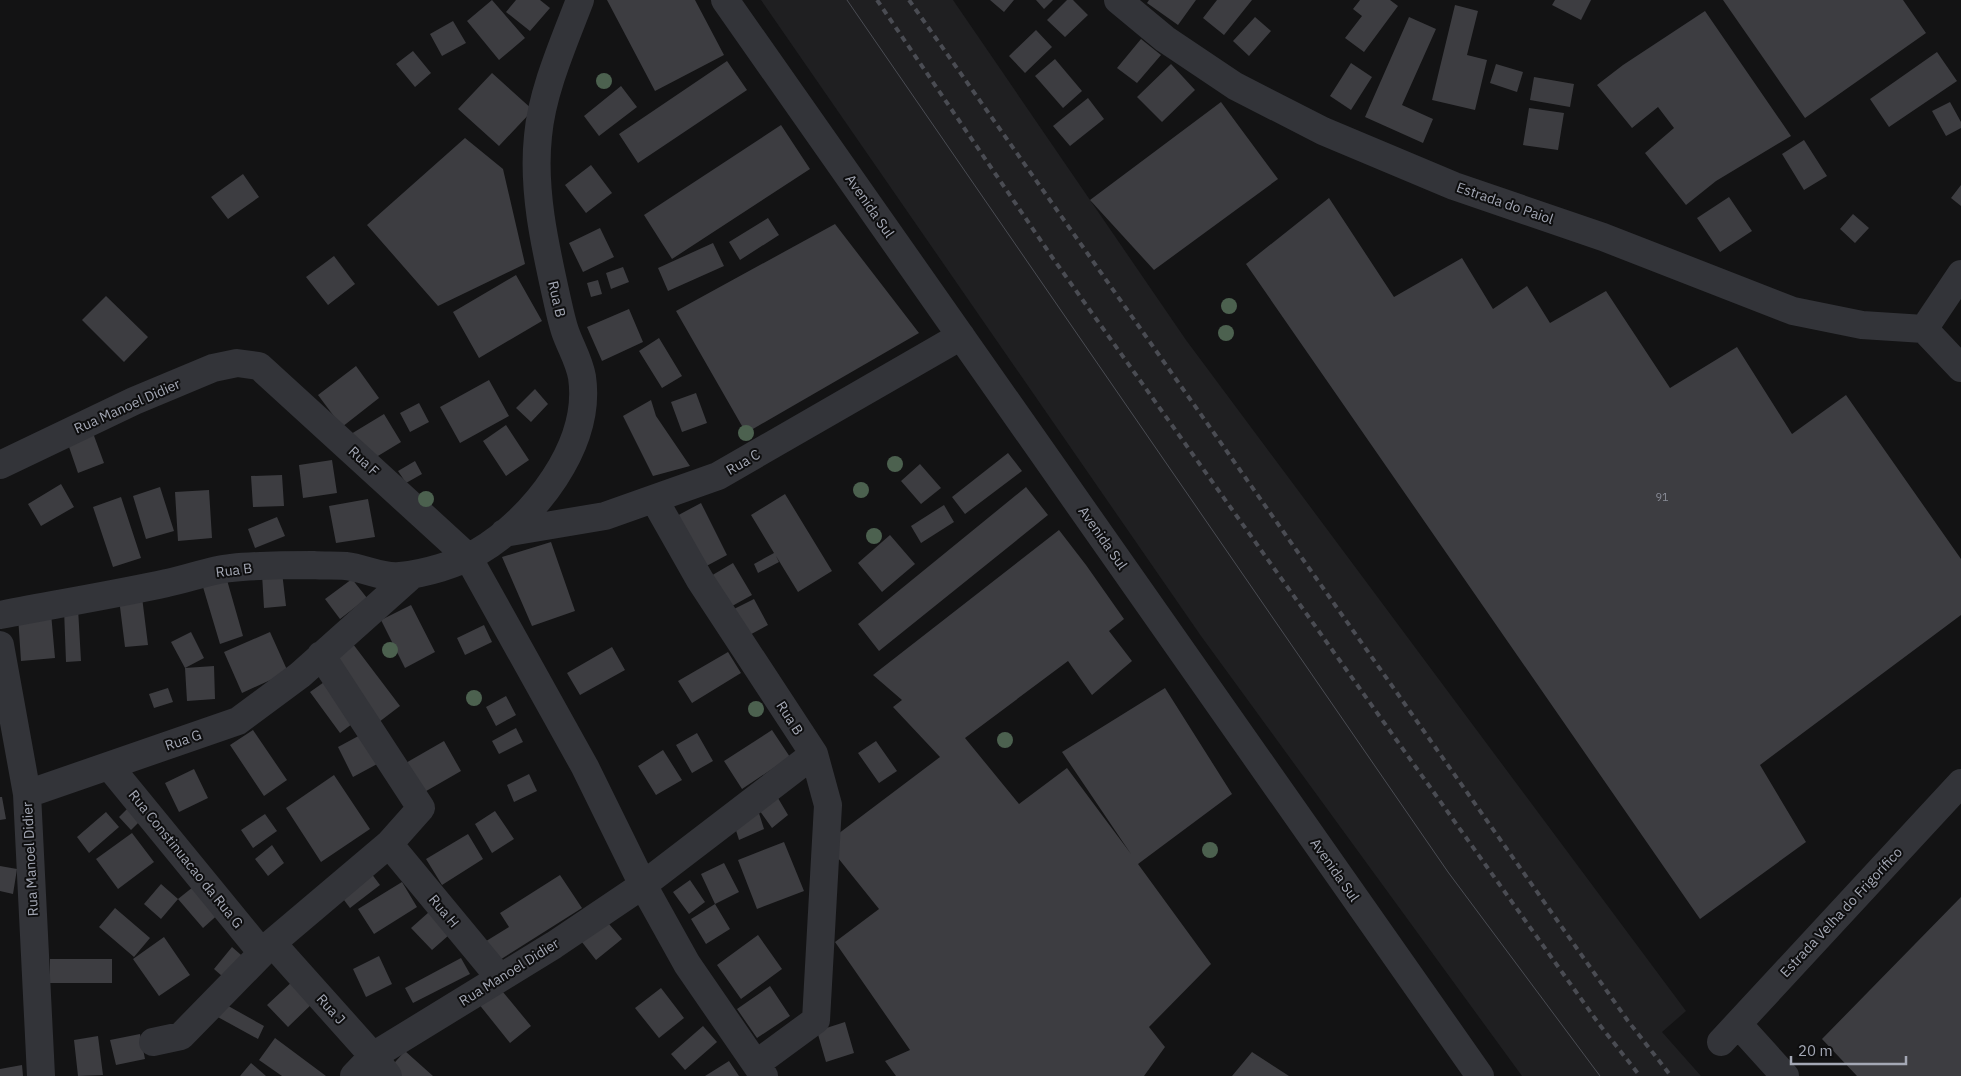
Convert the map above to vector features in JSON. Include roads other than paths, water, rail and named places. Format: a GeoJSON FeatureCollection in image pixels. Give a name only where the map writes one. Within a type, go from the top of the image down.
{"type":"FeatureCollection","features":[{"type":"Feature","properties":{"kind":"street","name":"Rua B"},"geometry":{"type":"LineString","coordinates":[[0,614],[166,584],[229,568],[281,565],[347,566],[395,577],[412,575],[478,552],[528,513],[558,474],[574,440],[581,413],[582,379],[578,360],[564,329],[548,256],[537,184],[538,134],[544,103],[580,0]]}},
{"type":"Feature","properties":{"kind":"street","name":"Avenida Sul"},"geometry":{"type":"LineString","coordinates":[[726,0],[1480,1076]]}},
{"type":"Feature","properties":{"kind":"street","name":"Estrada do Paiol"},"geometry":{"type":"LineString","coordinates":[[1118,0],[1165,39],[1236,86],[1323,131],[1454,186],[1603,237],[1793,311],[1862,325],[1924,329]]}},
{"type":"Feature","properties":{"kind":"street"},"geometry":{"type":"LineString","coordinates":[[1961,274],[1924,329],[1961,368]]}},
{"type":"Feature","properties":{"kind":"street","name":"Rua C"},"geometry":{"type":"LineString","coordinates":[[504,533],[605,516],[718,476],[962,336]]}},
{"type":"Feature","properties":{"kind":"street","name":"Rua Manoel Didier"},"geometry":{"type":"LineString","coordinates":[[0,465],[134,401],[213,368],[237,363],[259,366]]}},
{"type":"Feature","properties":{"kind":"street","name":"Rua F"},"geometry":{"type":"LineString","coordinates":[[259,366],[468,556]]}},
{"type":"Feature","properties":{"kind":"street","name":"Rua B"},"geometry":{"type":"LineString","coordinates":[[654,499],[700,580],[814,754],[828,805],[816,1020],[760,1070]]}},
{"type":"Feature","properties":{"kind":"street"},"geometry":{"type":"LineString","coordinates":[[468,556],[585,767],[643,885],[687,964],[760,1070]]}},
{"type":"Feature","properties":{"kind":"street","name":"Rua G"},"geometry":{"type":"LineString","coordinates":[[27,794],[238,721],[300,675],[412,575]]}},
{"type":"Feature","properties":{"kind":"street","name":"Rua Manoel Didier"},"geometry":{"type":"LineString","coordinates":[[0,645],[27,794],[41,1076]]}},
{"type":"Feature","properties":{"kind":"street"},"geometry":{"type":"LineString","coordinates":[[153,1042],[181,1036],[267,948],[389,844],[421,808],[321,655]]}},
{"type":"Feature","properties":{"kind":"street"},"geometry":{"type":"LineString","coordinates":[[643,885],[814,754]]}},
{"type":"Feature","properties":{"kind":"street","name":"Rua Constinuacao da Rua G"},"geometry":{"type":"LineString","coordinates":[[109,766],[267,948]]}},
{"type":"Feature","properties":{"kind":"street","name":"Estrada Velha do Frigorífico"},"geometry":{"type":"LineString","coordinates":[[1785,1076],[1729,1033],[1961,783]]}},
{"type":"Feature","properties":{"kind":"street","name":"Rua H"},"geometry":{"type":"LineString","coordinates":[[389,844],[500,978]]}},
{"type":"Feature","properties":{"kind":"street","name":"Rua Manoel Didier"},"geometry":{"type":"LineString","coordinates":[[354,1076],[381,1066],[500,978],[554,945],[643,885]]}},
{"type":"Feature","properties":{"kind":"street","name":"Rua J"},"geometry":{"type":"LineString","coordinates":[[267,948],[381,1066]]}},
{"type":"Feature","properties":{"kind":"tram line"},"geometry":{"type":"LineString","coordinates":[[847,0],[1448,872],[1600,1076]]}},
{"type":"Feature","properties":{"kind":"railway"},"geometry":{"type":"LineString","coordinates":[[877,0],[1052,257],[1599,1024],[1640,1076]]}},
{"type":"Feature","properties":{"kind":"railway"},"geometry":{"type":"LineString","coordinates":[[909,0],[1628,1021],[1671,1076]]}}]}
